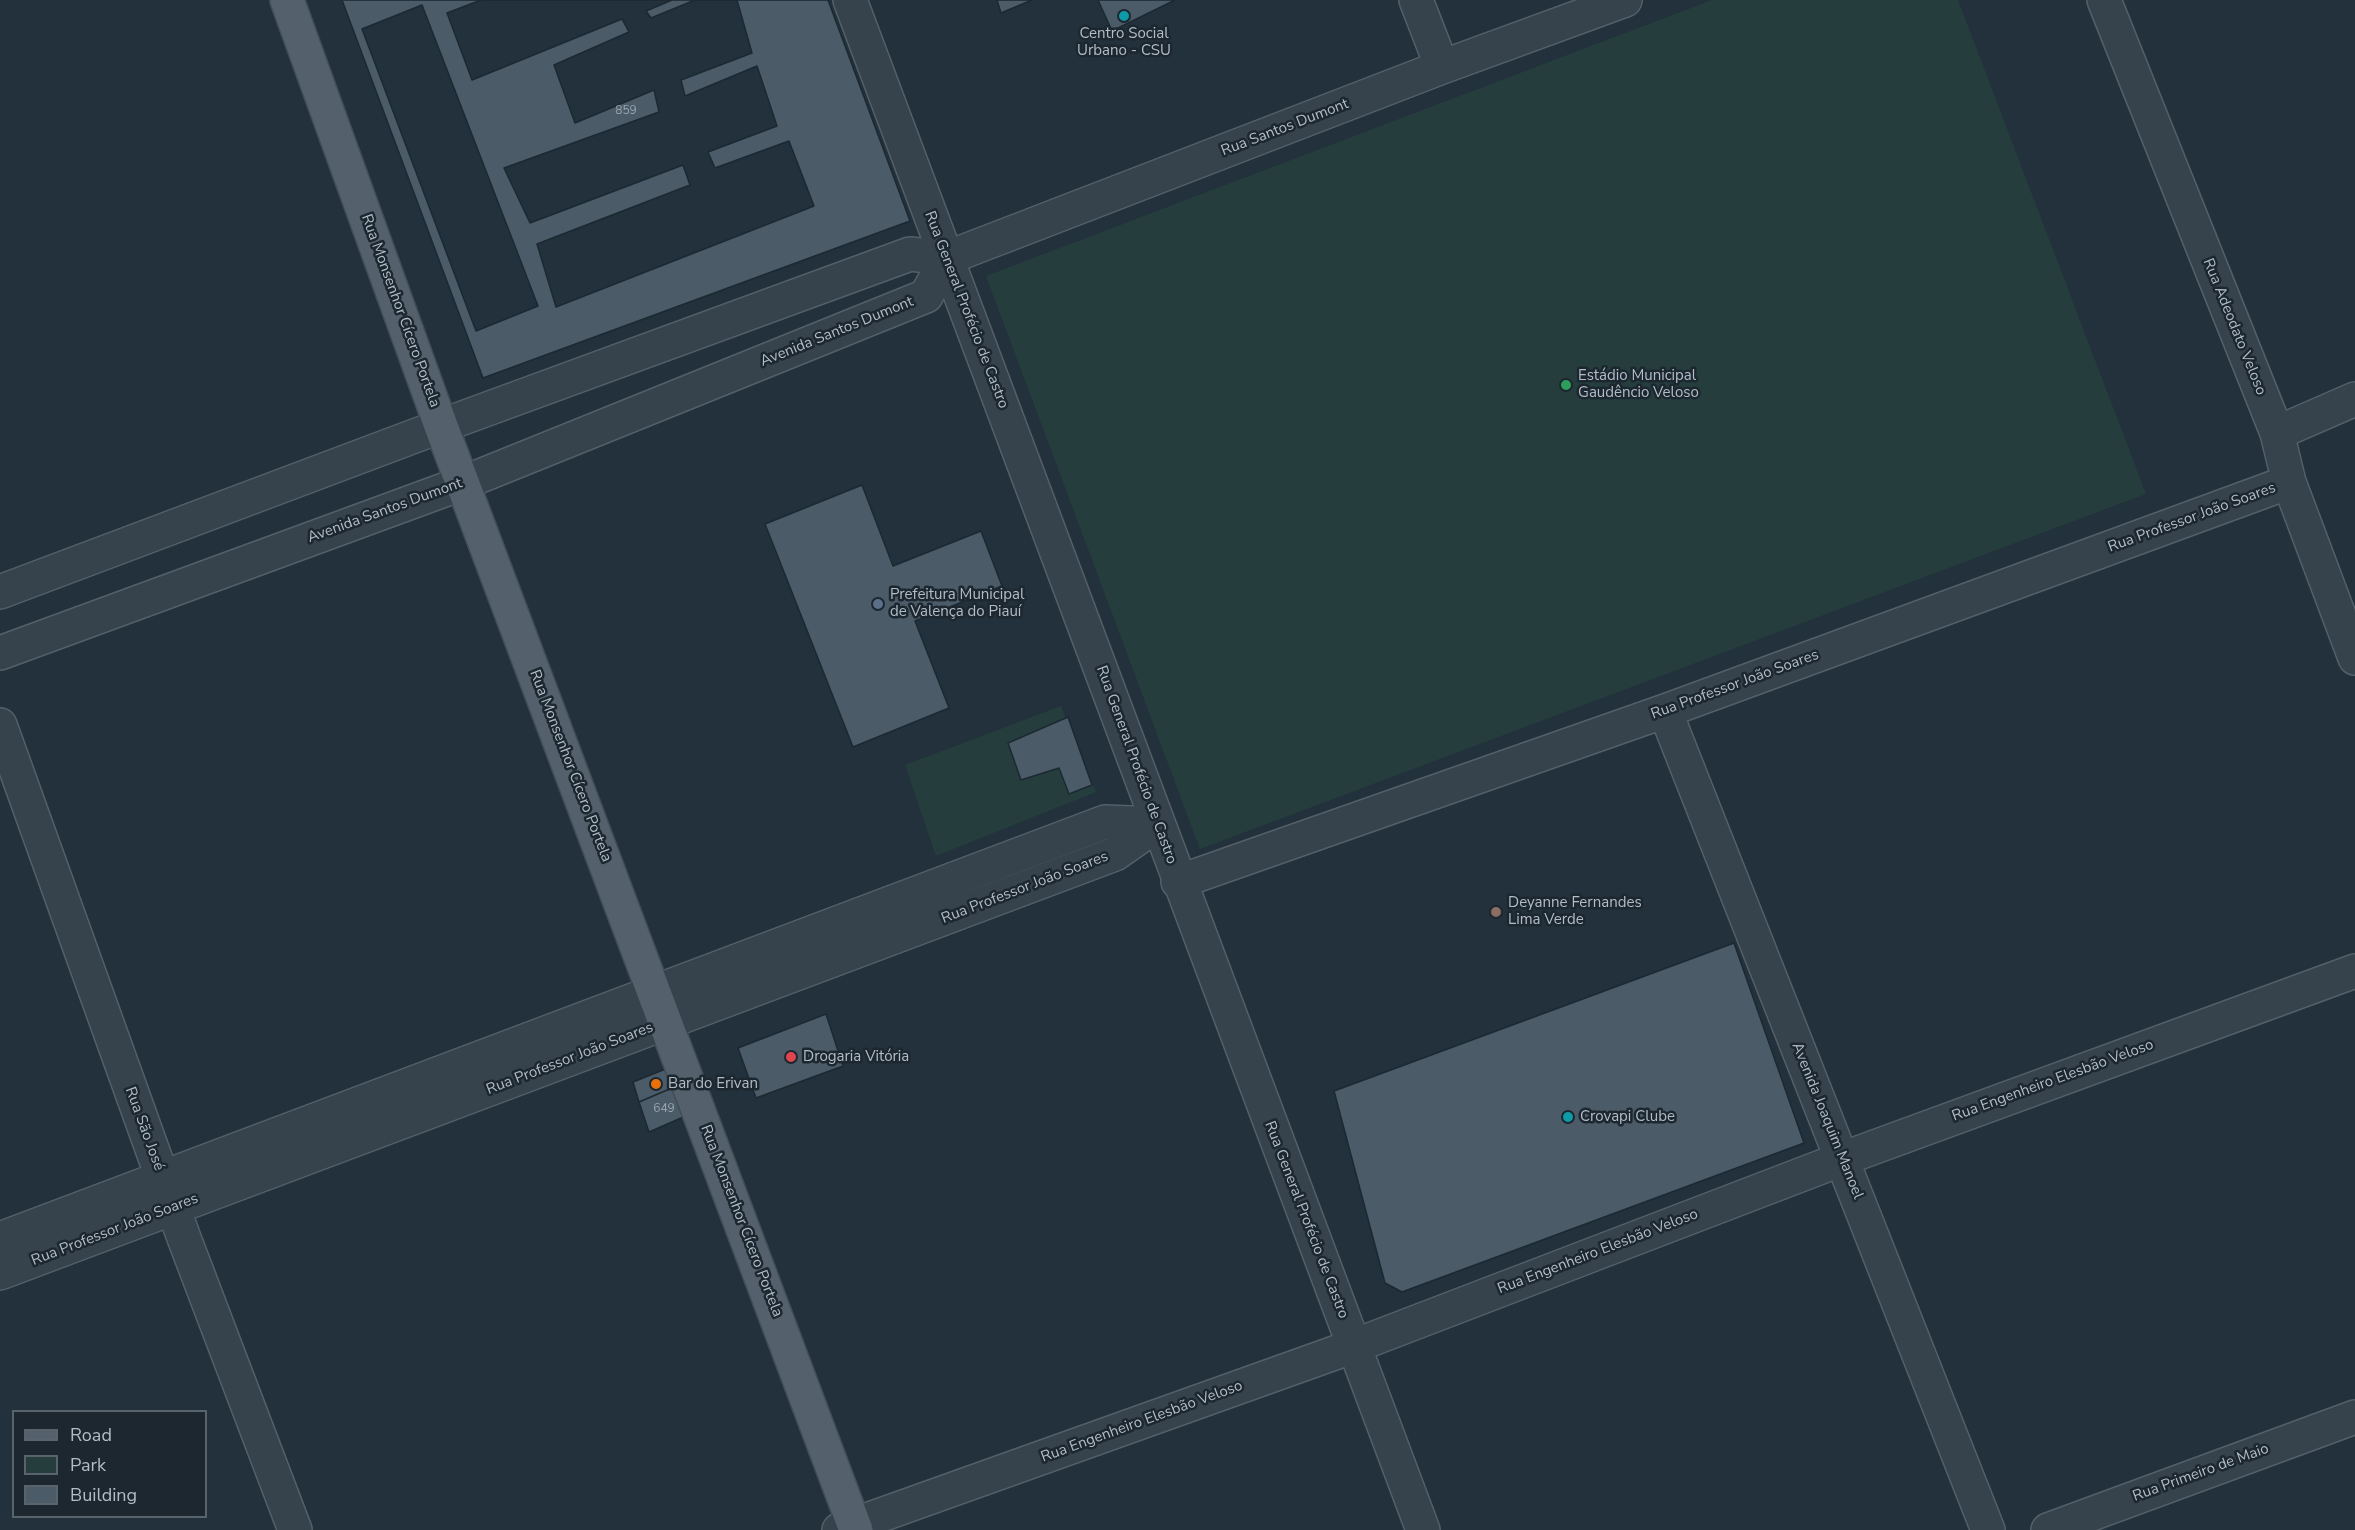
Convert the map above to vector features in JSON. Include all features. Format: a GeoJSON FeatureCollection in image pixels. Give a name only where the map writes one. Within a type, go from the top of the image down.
{"type":"FeatureCollection","features":[{"type":"Feature","properties":{"kind":"main road","name":"Rua Monsenhor Cícero Portela"},"geometry":{"type":"LineString","coordinates":[[287,0],[441,426],[661,1007],[850,1528]]}},
{"type":"Feature","properties":{"kind":"street","name":"Rua General Profécio de Castro"},"geometry":{"type":"LineString","coordinates":[[849,0],[1423,1530]]}},
{"type":"Feature","properties":{"kind":"street"},"geometry":{"type":"LineString","coordinates":[[1416,0],[1442,67]]}},
{"type":"Feature","properties":{"kind":"street","name":"Rua Santos Dumont"},"geometry":{"type":"LineString","coordinates":[[947,258],[1442,67],[1625,0]]}},
{"type":"Feature","properties":{"kind":"street","name":"Rua Adeodato Veloso"},"geometry":{"type":"LineString","coordinates":[[2104,0],[2277,433],[2289,482],[2355,658]]}},
{"type":"Feature","properties":{"kind":"street"},"geometry":{"type":"LineString","coordinates":[[0,592],[441,426],[910,254],[947,258]]}},
{"type":"Feature","properties":{"kind":"street","name":"Avenida Santos Dumont"},"geometry":{"type":"LineString","coordinates":[[0,653],[464,483],[926,296],[947,258]]}},
{"type":"Feature","properties":{"kind":"street"},"geometry":{"type":"LineString","coordinates":[[2277,433],[2355,399]]}},
{"type":"Feature","properties":{"kind":"street","name":"Rua Professor João Soares"},"geometry":{"type":"LineString","coordinates":[[1178,882],[1665,711],[2289,482]]}},
{"type":"Feature","properties":{"kind":"street","name":"Avenida Joaquim Manoel"},"geometry":{"type":"LineString","coordinates":[[1665,711],[1988,1530]]}},
{"type":"Feature","properties":{"kind":"street","name":"Rua São José"},"geometry":{"type":"LineString","coordinates":[[0,725],[173,1208],[295,1530]]}},
{"type":"Feature","properties":{"kind":"street","name":"Rua Professor João Soares"},"geometry":{"type":"LineString","coordinates":[[0,1239],[162,1177],[1115,854],[1158,824]]}},
{"type":"Feature","properties":{"kind":"street","name":"Rua Engenheiro Elesbão Veloso"},"geometry":{"type":"LineString","coordinates":[[850,1528],[1354,1346],[1842,1159],[2355,971]]}},
{"type":"Feature","properties":{"kind":"street","name":"Rua Professor João Soares"},"geometry":{"type":"LineString","coordinates":[[0,1273],[173,1208],[661,1007]]}},
{"type":"Feature","properties":{"kind":"street","name":"Rua Primeiro de Maio"},"geometry":{"type":"LineString","coordinates":[[2048,1530],[2355,1417]]}},
{"type":"Feature","properties":{"kind":"green space","name":"Estádio Municipal Gaudêncio Veloso"},"geometry":{"type":"Polygon","coordinates":[[[1712,0],[1958,0],[2146,494],[1200,849],[986,276],[1712,0]]]}},
{"type":"Feature","properties":{"kind":"green space"},"geometry":{"type":"Polygon","coordinates":[[[1061,706],[1096,792],[936,856],[905,765],[1061,706]]]}},
{"type":"Feature","properties":{"kind":"building"},"geometry":{"type":"Polygon","coordinates":[[[342,0],[828,0],[910,221],[483,378],[342,0]]]}},
{"type":"Feature","properties":{"kind":"building"},"geometry":{"type":"Polygon","coordinates":[[[481,0],[672,0],[646,11],[651,18],[695,0],[737,0],[752,53],[681,80],[685,96],[757,66],[777,126],[708,152],[715,168],[789,141],[814,206],[556,307],[537,244],[690,185],[683,165],[530,223],[504,168],[659,112],[654,90],[575,123],[554,65],[629,32],[622,19],[472,80],[447,13],[481,0]]]}},
{"type":"Feature","properties":{"kind":"building"},"geometry":{"type":"Polygon","coordinates":[[[997,0],[1032,0],[1001,13],[997,0]]]}},
{"type":"Feature","properties":{"kind":"building","name":"Centro Social Urbano - CSU"},"geometry":{"type":"Polygon","coordinates":[[[1098,0],[1175,0],[1112,31],[1098,0]]]}},
{"type":"Feature","properties":{"kind":"building"},"geometry":{"type":"Polygon","coordinates":[[[422,5],[538,306],[476,331],[362,29],[422,5]]]}},
{"type":"Feature","properties":{"kind":"building","name":"Prefeitura Municipal de Valença do Piauí"},"geometry":{"type":"Polygon","coordinates":[[[862,485],[893,566],[981,531],[1002,586],[915,621],[949,708],[853,747],[765,524],[862,485]]]}},
{"type":"Feature","properties":{"kind":"building"},"geometry":{"type":"Polygon","coordinates":[[[1068,717],[1092,785],[1069,794],[1059,768],[1021,780],[1008,743],[1068,717]]]}},
{"type":"Feature","properties":{"kind":"building","name":"Crovapi Clube"},"geometry":{"type":"Polygon","coordinates":[[[1734,943],[1804,1143],[1402,1292],[1385,1283],[1334,1091],[1734,943]]]}},
{"type":"Feature","properties":{"kind":"building","name":"Drogaria Vitória"},"geometry":{"type":"Polygon","coordinates":[[[826,1014],[843,1066],[756,1098],[738,1048],[826,1014]]]}},
{"type":"Feature","properties":{"kind":"building","name":"Bar do Erivan"},"geometry":{"type":"Polygon","coordinates":[[[673,1066],[679,1085],[639,1102],[633,1082],[673,1066]]]}},
{"type":"Feature","properties":{"kind":"building"},"geometry":{"type":"Polygon","coordinates":[[[679,1085],[688,1115],[649,1132],[639,1102],[679,1085]]]}},
{"type":"Feature","properties":{"kind":"place","name":"Centro Social Urbano - CSU"},"geometry":{"type":"Point","coordinates":[1124,16]}},
{"type":"Feature","properties":{"kind":"place","name":"Estádio Municipal Gaudêncio Veloso"},"geometry":{"type":"Point","coordinates":[1566,385]}},
{"type":"Feature","properties":{"kind":"place","name":"Prefeitura Municipal de Valença do Piauí"},"geometry":{"type":"Point","coordinates":[878,604]}},
{"type":"Feature","properties":{"kind":"place","name":"Deyanne Fernandes Lima Verde"},"geometry":{"type":"Point","coordinates":[1496,912]}},
{"type":"Feature","properties":{"kind":"place","name":"Drogaria Vitória"},"geometry":{"type":"Point","coordinates":[791,1057]}},
{"type":"Feature","properties":{"kind":"place","name":"Bar do Erivan"},"geometry":{"type":"Point","coordinates":[656,1084]}},
{"type":"Feature","properties":{"kind":"place","name":"Crovapi Clube"},"geometry":{"type":"Point","coordinates":[1568,1117]}}]}
